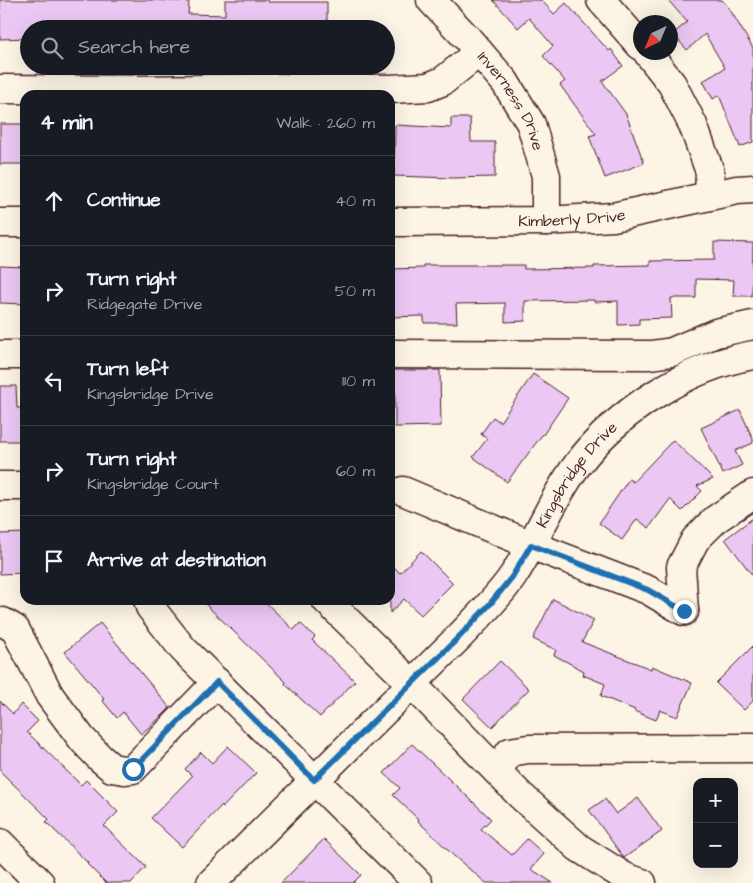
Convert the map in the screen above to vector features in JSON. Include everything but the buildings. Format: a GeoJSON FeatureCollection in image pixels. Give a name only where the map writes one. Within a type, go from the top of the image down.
{"type":"FeatureCollection","features":[{"type":"Feature","properties":{"kind":"street","name":"Inverness Drive"},"geometry":{"type":"LineString","coordinates":[[431,0],[480,52],[505,82],[531,124],[546,176],[546,221]]}},
{"type":"Feature","properties":{"kind":"street"},"geometry":{"type":"LineString","coordinates":[[601,0],[633,36]]}},
{"type":"Feature","properties":{"kind":"street"},"geometry":{"type":"LineString","coordinates":[[0,89],[390,89],[428,87],[443,81],[480,52]]}},
{"type":"Feature","properties":{"kind":"street"},"geometry":{"type":"LineString","coordinates":[[653,60],[672,84],[693,125],[710,172],[709,196]]}},
{"type":"Feature","properties":{"kind":"street","name":"Kimberly Drive"},"geometry":{"type":"LineString","coordinates":[[395,222],[546,221],[613,217],[737,190],[753,189]]}},
{"type":"Feature","properties":{"kind":"street"},"geometry":{"type":"LineString","coordinates":[[0,223],[20,223]]}},
{"type":"Feature","properties":{"kind":"street"},"geometry":{"type":"LineString","coordinates":[[395,354],[651,355],[672,352],[716,333],[753,324]]}},
{"type":"Feature","properties":{"kind":"street"},"geometry":{"type":"LineString","coordinates":[[0,355],[20,355]]}},
{"type":"Feature","properties":{"kind":"street","name":"Kingsbridge Drive"},"geometry":{"type":"LineString","coordinates":[[212,883],[490,604],[512,577],[578,464],[605,434],[632,411],[665,388],[706,368],[753,355]]}},
{"type":"Feature","properties":{"kind":"street"},"geometry":{"type":"LineString","coordinates":[[0,486],[20,486]]}},
{"type":"Feature","properties":{"kind":"street"},"geometry":{"type":"LineString","coordinates":[[402,490],[531,545],[648,590],[684,611],[681,567],[695,540],[716,519],[753,494]]}},
{"type":"Feature","properties":{"kind":"street"},"geometry":{"type":"LineString","coordinates":[[149,605],[183,649],[314,780],[403,878]]}},
{"type":"Feature","properties":{"kind":"street"},"geometry":{"type":"LineString","coordinates":[[331,605],[412,684],[520,795],[579,848],[625,877],[642,883]]}},
{"type":"Feature","properties":{"kind":"street"},"geometry":{"type":"LineString","coordinates":[[0,622],[15,629],[50,696],[82,739],[112,768],[133,769],[217,682]]}},
{"type":"Feature","properties":{"kind":"street"},"geometry":{"type":"LineString","coordinates":[[497,771],[510,752],[528,749],[753,748]]}},
{"type":"Feature","properties":{"kind":"street"},"geometry":{"type":"LineString","coordinates":[[0,844],[40,883]]}},
{"type":"Feature","properties":{"kind":"route"},"geometry":{"type":"LineString","coordinates":[[133,769],[217,682],[314,780],[490,604],[512,577],[531,545],[648,590],[684,611]]}}]}
